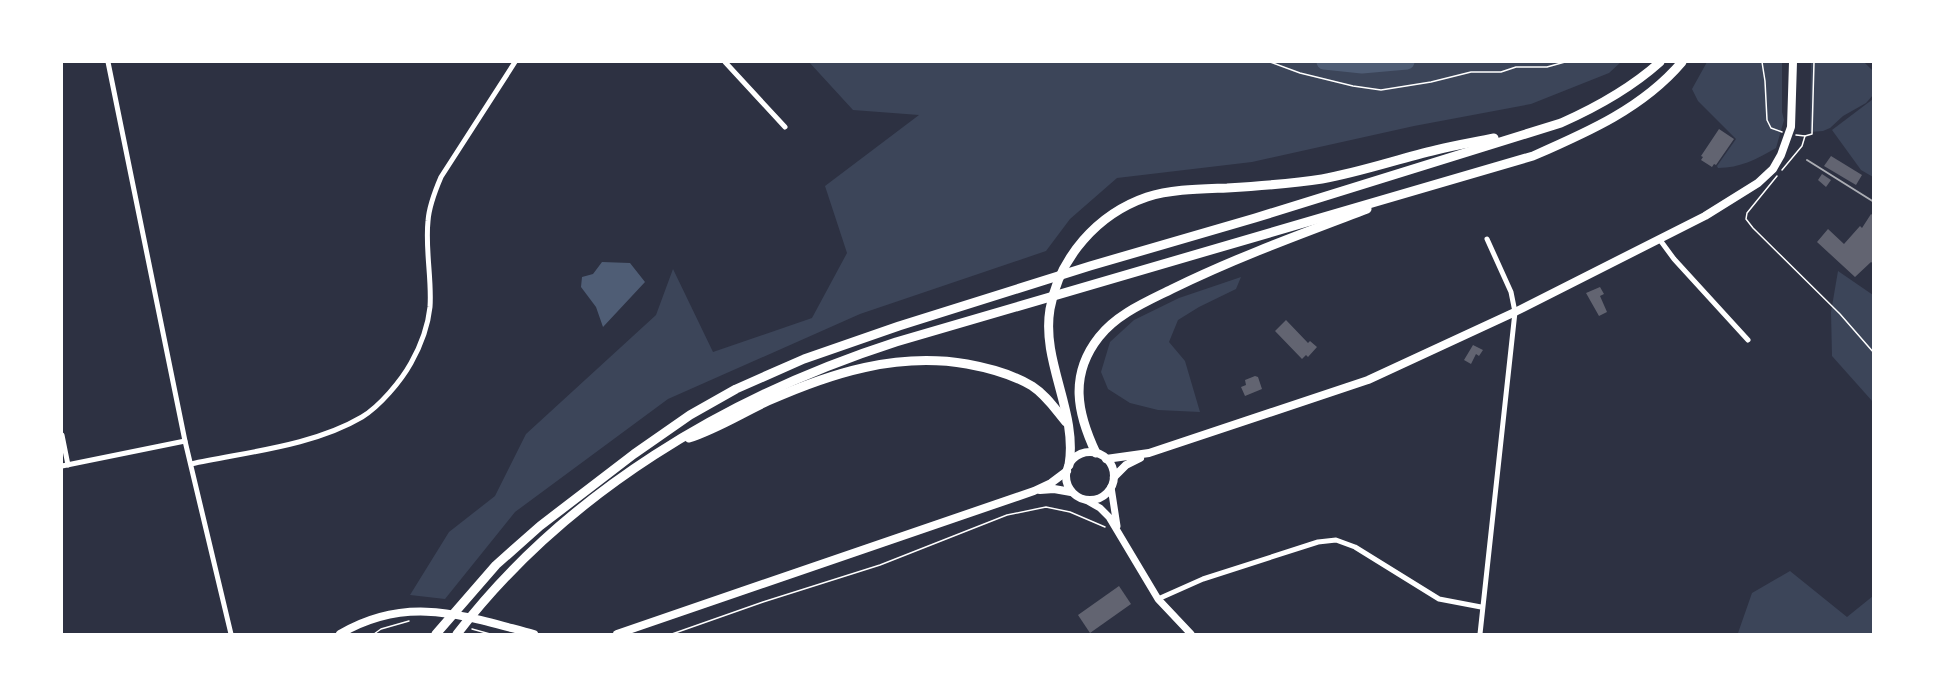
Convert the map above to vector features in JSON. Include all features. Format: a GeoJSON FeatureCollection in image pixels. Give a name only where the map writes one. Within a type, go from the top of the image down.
{"type":"FeatureCollection","features":[{"type":"Feature","properties":{"kind":"highway"},"geometry":{"type":"LineString","coordinates":[[436,634],[495,566],[591,486],[690,415],[755,380],[804,359],[899,326],[1546,127],[1586,112],[1631,85],[1660,62]]}},
{"type":"Feature","properties":{"kind":"highway"},"geometry":{"type":"LineString","coordinates":[[460,631],[521,562],[607,488],[674,442],[756,397],[858,354],[1451,178],[1533,156],[1613,118],[1638,102],[1682,62]]}},
{"type":"Feature","properties":{"kind":"highway"},"geometry":{"type":"LineString","coordinates":[[1068,468],[1071,451],[1050,343],[1050,310],[1060,274],[1071,254],[1102,222],[1146,198],[1179,190],[1286,183],[1348,174],[1436,150],[1546,127]]}},
{"type":"Feature","properties":{"kind":"highway"},"geometry":{"type":"LineString","coordinates":[[1096,453],[1084,427],[1079,409],[1080,380],[1084,364],[1093,346],[1100,335],[1120,317],[1189,281],[1267,246],[1451,178]]}},
{"type":"Feature","properties":{"kind":"highway"},"geometry":{"type":"LineString","coordinates":[[674,442],[703,434],[766,402],[834,375],[865,366],[909,360],[954,362],[994,369],[1015,377],[1046,397],[1067,424]]}},
{"type":"Feature","properties":{"kind":"main road"},"geometry":{"type":"LineString","coordinates":[[1114,477],[1126,465],[1149,453],[1368,380],[1515,312],[1706,216],[1758,183],[1773,169],[1781,155],[1790,134],[1793,62]]}},
{"type":"Feature","properties":{"kind":"main road"},"geometry":{"type":"LineString","coordinates":[[618,634],[1034,491],[1051,483],[1068,468],[1074,458],[1084,453],[1096,453],[1112,466],[1114,477],[1111,487],[1115,520],[1121,536]]}},
{"type":"Feature","properties":{"kind":"main road"},"geometry":{"type":"LineString","coordinates":[[1106,459],[1149,453]]}},
{"type":"Feature","properties":{"kind":"main road"},"geometry":{"type":"LineString","coordinates":[[1068,468],[1067,484],[1071,492]]}},
{"type":"Feature","properties":{"kind":"main road"},"geometry":{"type":"LineString","coordinates":[[1086,500],[1100,498],[1111,487]]}},
{"type":"Feature","properties":{"kind":"main road"},"geometry":{"type":"LineString","coordinates":[[1034,491],[1054,489],[1071,492],[1100,508],[1110,517],[1158,598],[1191,634]]}},
{"type":"Feature","properties":{"kind":"main road"},"geometry":{"type":"LineString","coordinates":[[340,634],[358,624],[383,615],[412,610],[436,611],[534,634]]}},
{"type":"Feature","properties":{"kind":"street"},"geometry":{"type":"LineString","coordinates":[[108,62],[185,441],[231,634]]}},
{"type":"Feature","properties":{"kind":"street"},"geometry":{"type":"LineString","coordinates":[[191,464],[326,434],[364,416],[393,389],[416,354],[430,310],[428,222],[433,195],[441,177],[515,62]]}},
{"type":"Feature","properties":{"kind":"street"},"geometry":{"type":"LineString","coordinates":[[725,62],[785,127]]}},
{"type":"Feature","properties":{"kind":"street"},"geometry":{"type":"LineString","coordinates":[[1480,634],[1481,607],[1515,312],[1511,292],[1487,239]]}},
{"type":"Feature","properties":{"kind":"street"},"geometry":{"type":"LineString","coordinates":[[1660,240],[1674,259],[1748,340]]}},
{"type":"Feature","properties":{"kind":"street"},"geometry":{"type":"LineString","coordinates":[[62,435],[65,465],[185,441]]}},
{"type":"Feature","properties":{"kind":"street"},"geometry":{"type":"LineString","coordinates":[[1158,598],[1203,579],[1318,542],[1336,540],[1355,547],[1439,599],[1481,607]]}},
{"type":"Feature","properties":{"kind":"path"},"geometry":{"type":"LineString","coordinates":[[1270,62],[1300,73],[1353,86],[1381,90],[1431,82],[1471,72],[1501,72],[1516,67],[1547,67],[1565,62]]}},
{"type":"Feature","properties":{"kind":"path"},"geometry":{"type":"LineString","coordinates":[[1762,62],[1766,81],[1767,120],[1771,128],[1805,136],[1812,134],[1814,62]]}},
{"type":"Feature","properties":{"kind":"path"},"geometry":{"type":"LineString","coordinates":[[1805,136],[1802,146],[1746,213],[1746,219],[1840,314],[1874,353]]}},
{"type":"Feature","properties":{"kind":"path"},"geometry":{"type":"LineString","coordinates":[[672,634],[880,565],[1007,515],[1046,507],[1087,518],[1121,536]]}},
{"type":"Feature","properties":{"kind":"path"},"geometry":{"type":"LineString","coordinates":[[374,634],[381,629],[413,620]]}},
{"type":"Feature","properties":{"kind":"path"},"geometry":{"type":"LineString","coordinates":[[460,631],[490,634]]}},
{"type":"Feature","properties":{"kind":"shaded area"},"geometry":{"type":"Polygon","coordinates":[[[809,62],[1621,62],[1609,73],[1531,104],[1414,126],[1252,162],[1117,178],[1070,219],[1046,251],[860,314],[668,399],[515,512],[445,599],[410,595],[449,532],[495,496],[526,434],[656,315],[673,269],[713,352],[812,318],[847,253],[825,186],[919,115],[853,110],[809,62]]]}},
{"type":"Feature","properties":{"kind":"shaded area"},"geometry":{"type":"Polygon","coordinates":[[[1707,62],[1782,62],[1784,120],[1776,148],[1748,162],[1718,168],[1717,166],[1736,139],[1698,101],[1692,89],[1707,62]]]}},
{"type":"Feature","properties":{"kind":"shaded area"},"geometry":{"type":"Polygon","coordinates":[[[1811,62],[1864,62],[1873,71],[1873,95],[1866,103],[1843,116],[1830,128],[1810,132],[1811,62]]]}},
{"type":"Feature","properties":{"kind":"shaded area"},"geometry":{"type":"Polygon","coordinates":[[[1873,99],[1873,177],[1861,170],[1832,130],[1873,99]]]}},
{"type":"Feature","properties":{"kind":"shaded area"},"geometry":{"type":"Polygon","coordinates":[[[602,262],[630,263],[645,282],[603,327],[596,307],[581,287],[582,277],[593,274],[602,262]]]}},
{"type":"Feature","properties":{"kind":"shaded area"},"geometry":{"type":"Polygon","coordinates":[[[1838,271],[1873,295],[1873,402],[1832,356],[1831,312],[1838,271]]]}},
{"type":"Feature","properties":{"kind":"shaded area"},"geometry":{"type":"Polygon","coordinates":[[[1241,277],[1236,289],[1178,320],[1169,342],[1185,361],[1200,412],[1158,410],[1130,403],[1108,389],[1101,372],[1110,342],[1134,320],[1179,298],[1241,277]]]}},
{"type":"Feature","properties":{"kind":"shaded area"},"geometry":{"type":"Polygon","coordinates":[[[1790,571],[1847,617],[1873,596],[1873,634],[1738,633],[1752,593],[1790,571]]]}},
{"type":"Feature","properties":{"kind":"building"},"geometry":{"type":"Polygon","coordinates":[[[1719,129],[1734,139],[1716,165],[1712,167],[1701,160],[1703,157],[1701,156],[1719,129]]]}},
{"type":"Feature","properties":{"kind":"building"},"geometry":{"type":"Polygon","coordinates":[[[1831,156],[1862,175],[1856,185],[1824,166],[1831,156]]]}},
{"type":"Feature","properties":{"kind":"building"},"geometry":{"type":"Polygon","coordinates":[[[1822,174],[1831,180],[1826,187],[1818,180],[1822,174]]]}},
{"type":"Feature","properties":{"kind":"building"},"geometry":{"type":"Polygon","coordinates":[[[1871,214],[1874,216],[1874,264],[1871,262],[1855,277],[1817,242],[1828,229],[1844,244],[1860,226],[1862,228],[1871,214]]]}},
{"type":"Feature","properties":{"kind":"building"},"geometry":{"type":"Polygon","coordinates":[[[1600,287],[1604,294],[1600,296],[1607,312],[1599,316],[1586,293],[1600,287]]]}},
{"type":"Feature","properties":{"kind":"building"},"geometry":{"type":"Polygon","coordinates":[[[1286,320],[1308,343],[1310,341],[1317,347],[1308,357],[1306,355],[1302,359],[1275,331],[1286,320]]]}},
{"type":"Feature","properties":{"kind":"building"},"geometry":{"type":"Polygon","coordinates":[[[1473,345],[1483,350],[1479,356],[1476,354],[1471,364],[1464,360],[1473,345]]]}},
{"type":"Feature","properties":{"kind":"building"},"geometry":{"type":"Polygon","coordinates":[[[1258,377],[1262,389],[1245,396],[1241,387],[1246,385],[1245,380],[1258,377]]]}},
{"type":"Feature","properties":{"kind":"building"},"geometry":{"type":"Polygon","coordinates":[[[1119,586],[1131,604],[1090,633],[1078,615],[1119,586]]]}},
{"type":"Feature","properties":{"kind":"waterway"},"geometry":{"type":"LineString","coordinates":[[1324,62],[1362,66],[1407,62]]}},
{"type":"Feature","properties":{"kind":"railway"},"geometry":{"type":"LineString","coordinates":[[1807,160],[1874,202]]}}]}
